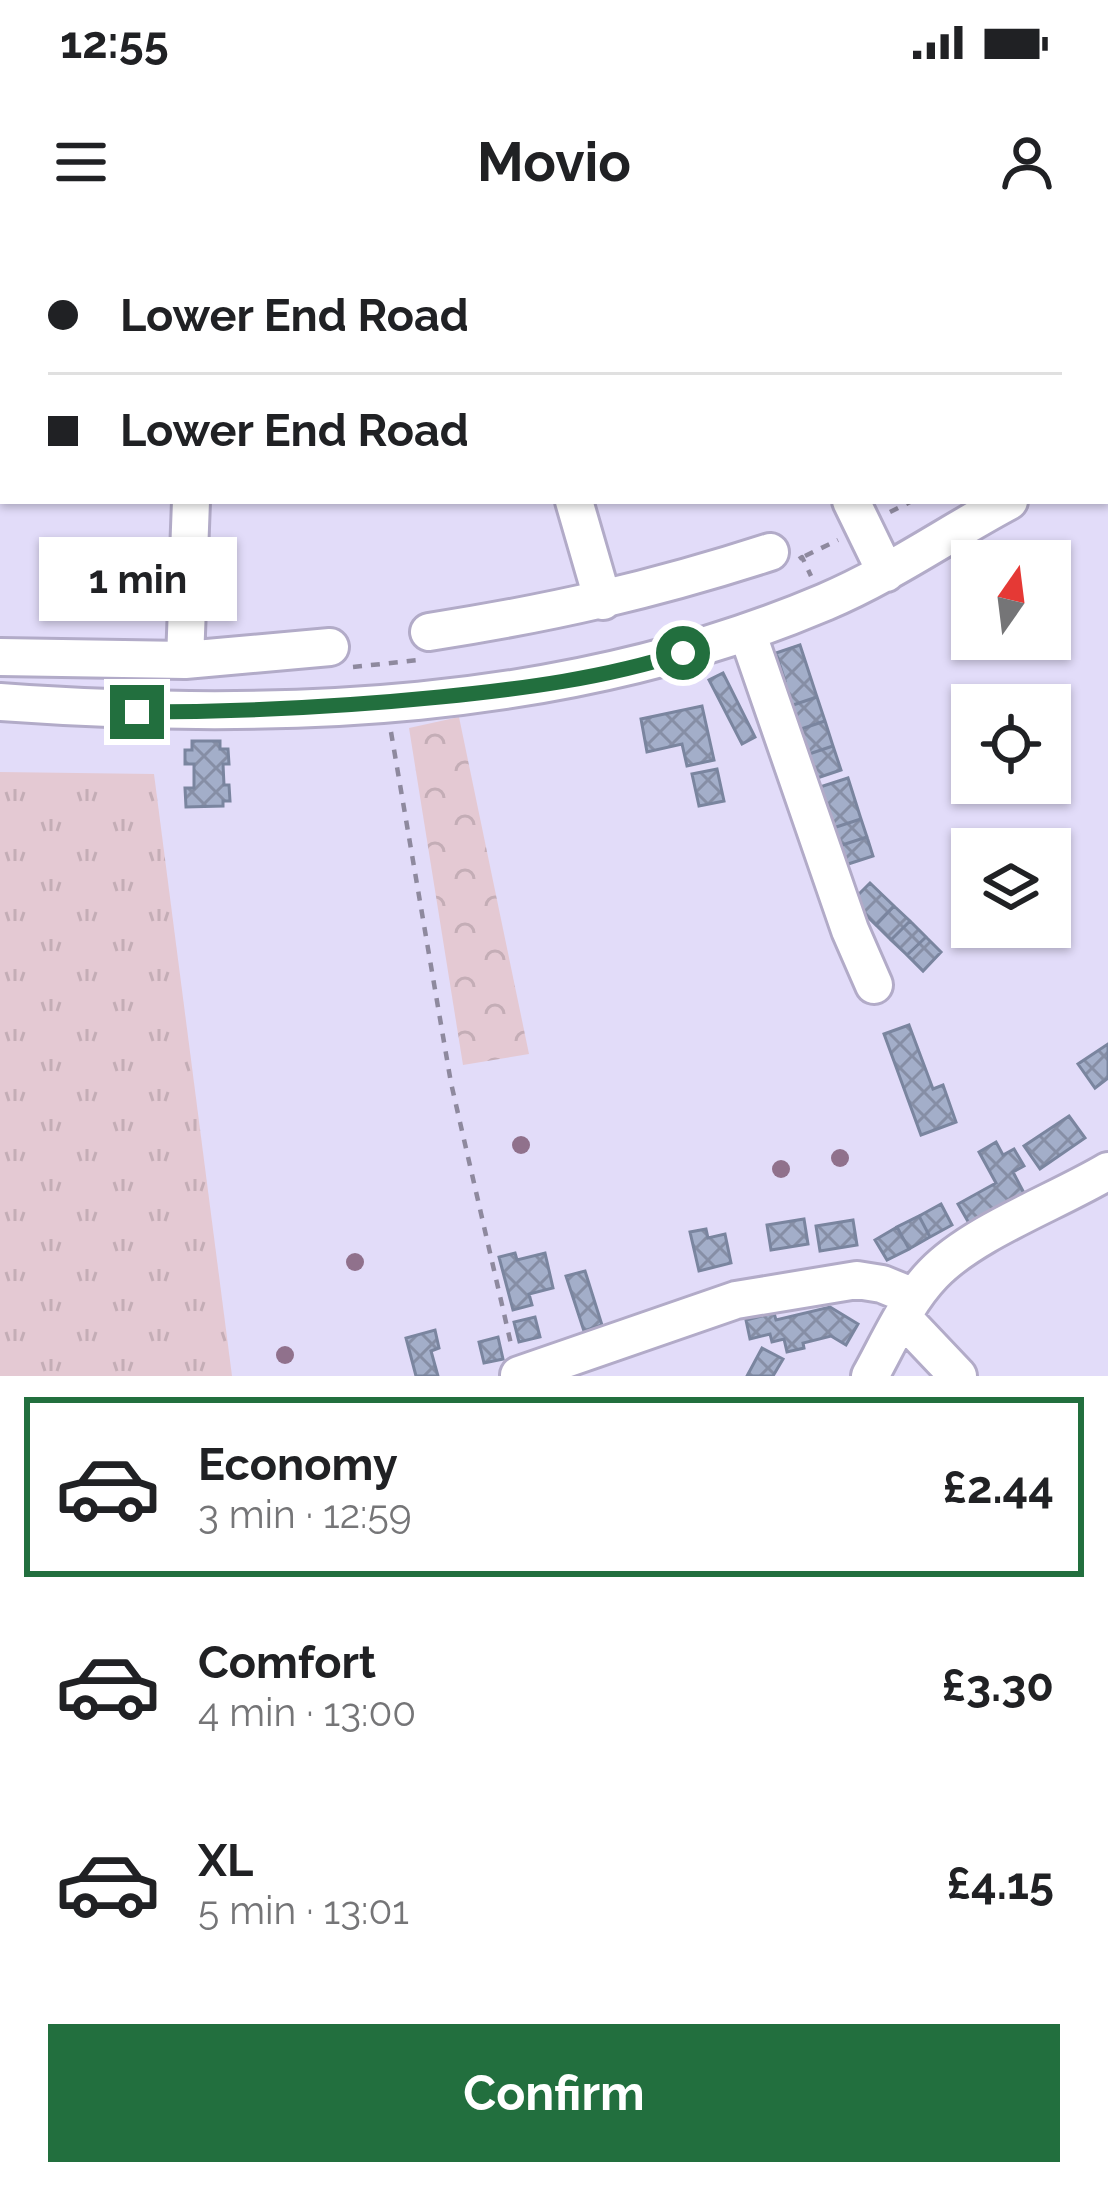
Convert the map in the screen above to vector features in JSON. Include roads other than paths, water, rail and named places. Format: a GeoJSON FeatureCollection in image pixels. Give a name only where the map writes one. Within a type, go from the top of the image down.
{"type":"FeatureCollection","features":[{"type":"Feature","properties":{"kind":"street"},"geometry":{"type":"LineString","coordinates":[[185,660],[191,504]]}},
{"type":"Feature","properties":{"kind":"street"},"geometry":{"type":"LineString","coordinates":[[575,504],[603,601]]}},
{"type":"Feature","properties":{"kind":"street"},"geometry":{"type":"LineString","coordinates":[[0,702],[182,712],[386,702],[533,687],[651,663],[747,632],[886,573],[1004,504]]}},
{"type":"Feature","properties":{"kind":"street"},"geometry":{"type":"LineString","coordinates":[[849,518],[886,573]]}},
{"type":"Feature","properties":{"kind":"street"},"geometry":{"type":"LineString","coordinates":[[429,632],[555,613],[786,555]]}},
{"type":"Feature","properties":{"kind":"street"},"geometry":{"type":"LineString","coordinates":[[747,632],[850,930],[874,985]]}},
{"type":"Feature","properties":{"kind":"street"},"geometry":{"type":"LineString","coordinates":[[0,657],[185,660],[331,646]]}},
{"type":"Feature","properties":{"kind":"street"},"geometry":{"type":"LineString","coordinates":[[870,1376],[909,1307],[956,1253],[1108,1171]]}},
{"type":"Feature","properties":{"kind":"street"},"geometry":{"type":"LineString","coordinates":[[519,1375],[736,1300],[857,1280],[882,1284],[909,1307],[958,1376]]}}]}
